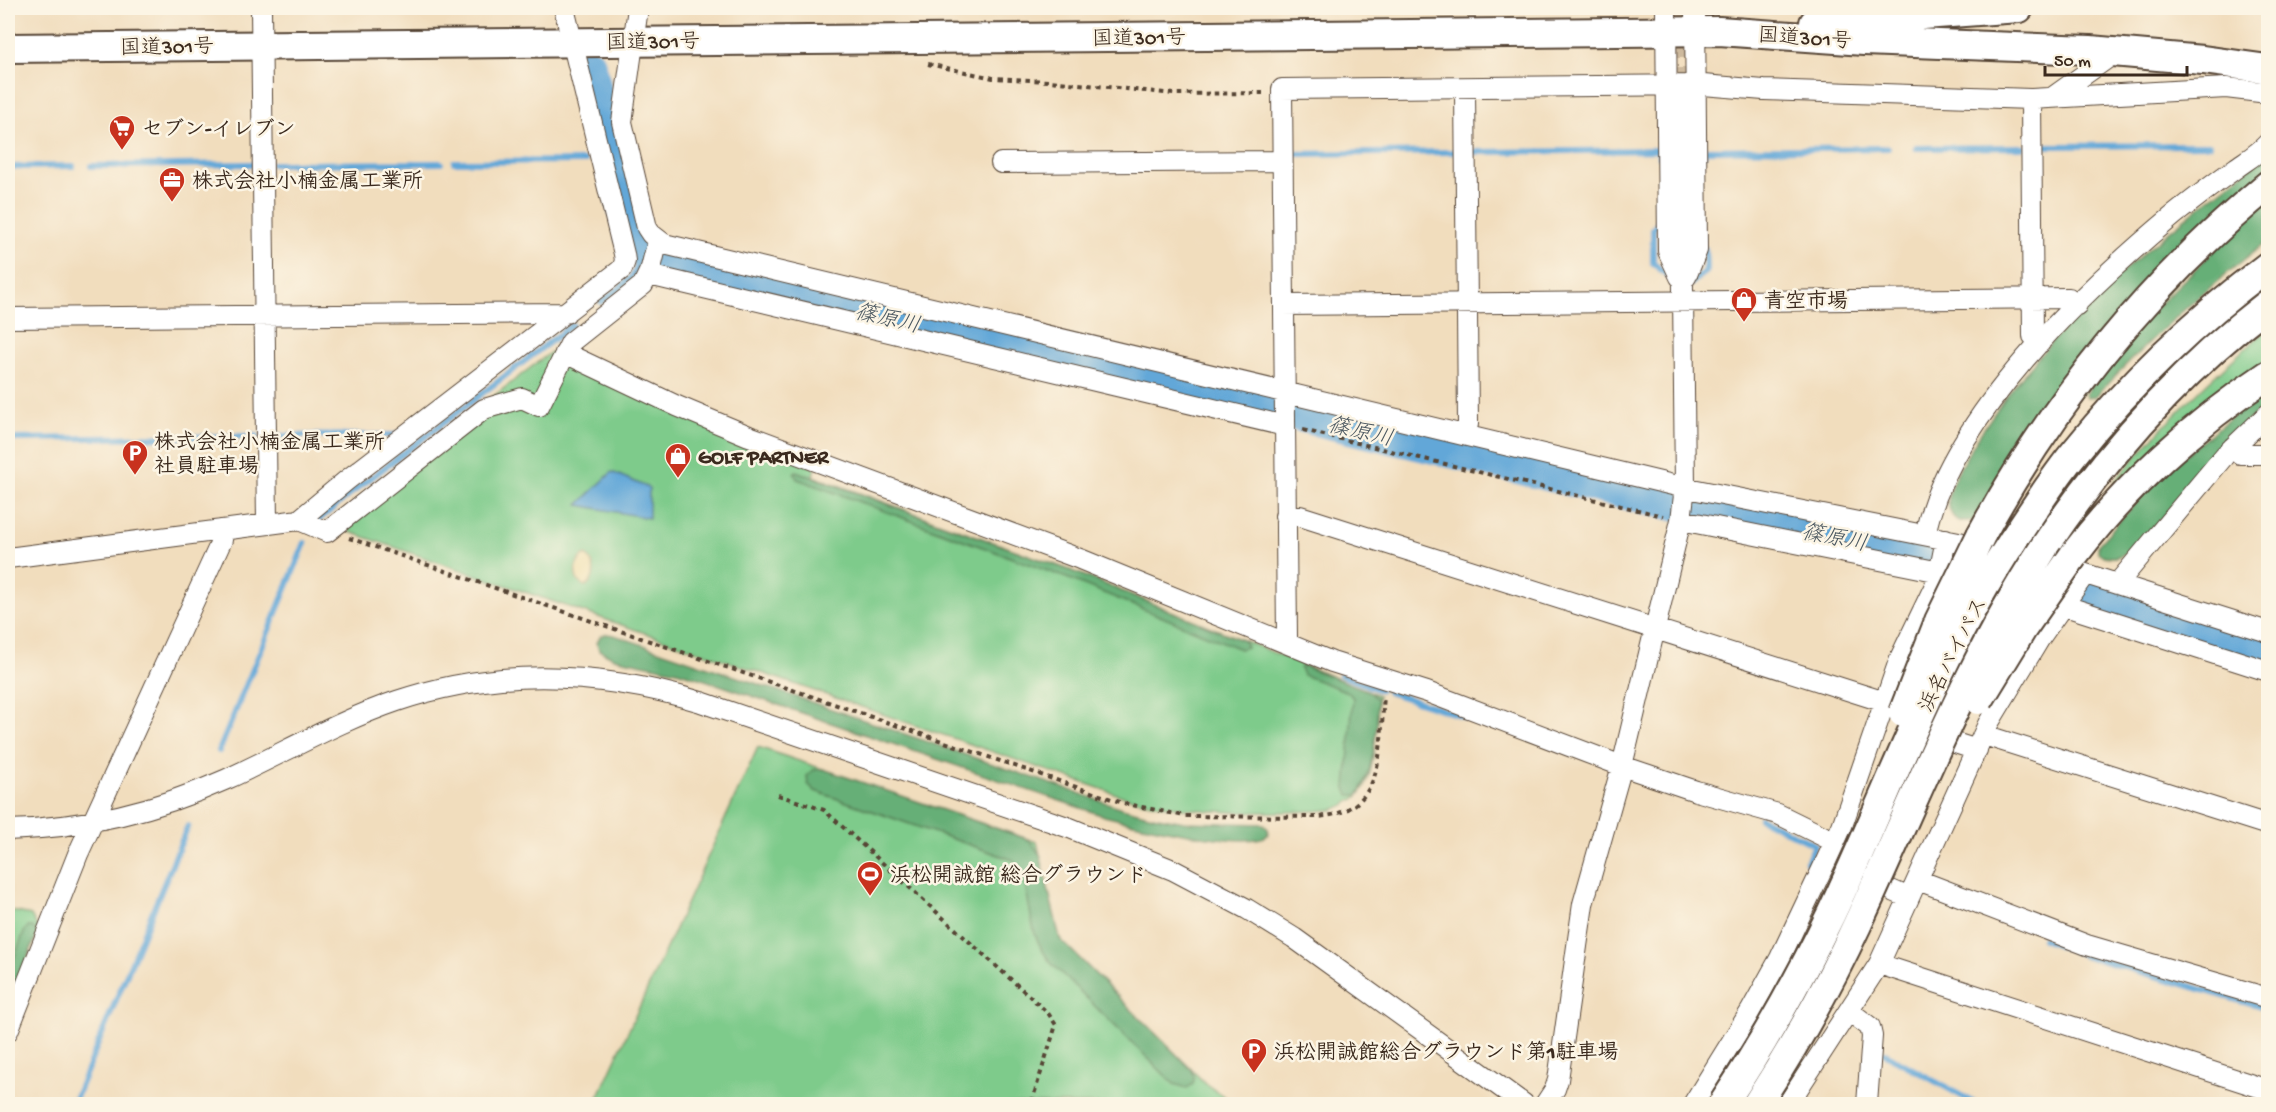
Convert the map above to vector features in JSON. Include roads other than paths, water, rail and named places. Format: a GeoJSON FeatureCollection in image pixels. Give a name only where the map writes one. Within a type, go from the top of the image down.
{"type":"FeatureCollection","features":[{"type":"Feature","properties":{"kind":"highway"},"geometry":{"type":"LineString","coordinates":[[1703,23],[2019,8]]}},
{"type":"Feature","properties":{"kind":"highway","name":"国道301号"},"geometry":{"type":"LineString","coordinates":[[8,48],[633,42],[1666,20],[1864,41],[2116,52],[2268,69]]}},
{"type":"Feature","properties":{"kind":"highway"},"geometry":{"type":"LineString","coordinates":[[1866,836],[1896,735],[1923,658],[1981,535],[2036,443],[2109,345],[2191,255],[2268,185]]}},
{"type":"Feature","properties":{"kind":"highway","name":"浜名バイパス"},"geometry":{"type":"LineString","coordinates":[[1723,1104],[1803,970],[1831,914],[1953,646],[2012,542],[2073,453],[2110,410],[2190,329],[2268,266]]}},
{"type":"Feature","properties":{"kind":"highway","name":"浜名バイパス"},"geometry":{"type":"LineString","coordinates":[[1757,1104],[1828,983],[1980,659],[2043,549],[2097,472],[2133,430],[2211,351],[2268,304]]}},
{"type":"Feature","properties":{"kind":"highway"},"geometry":{"type":"LineString","coordinates":[[1892,847],[1948,759],[1996,670],[2023,628],[2080,570],[2105,518],[2154,468],[2207,421],[2268,375]]}},
{"type":"Feature","properties":{"kind":"street"},"geometry":{"type":"LineString","coordinates":[[261,8],[267,524]]}},
{"type":"Feature","properties":{"kind":"street"},"geometry":{"type":"LineString","coordinates":[[299,520],[346,480],[622,269],[625,261],[564,8]]}},
{"type":"Feature","properties":{"kind":"street"},"geometry":{"type":"LineString","coordinates":[[638,8],[623,110],[623,129],[653,259]]}},
{"type":"Feature","properties":{"kind":"street"},"geometry":{"type":"LineString","coordinates":[[1545,1104],[1558,1080],[1583,904],[1622,766],[1682,518],[1685,491],[1681,89],[1666,20]]}},
{"type":"Feature","properties":{"kind":"street"},"geometry":{"type":"LineString","coordinates":[[1681,89],[1703,23]]}},
{"type":"Feature","properties":{"kind":"street"},"geometry":{"type":"LineString","coordinates":[[2053,97],[2116,52]]}},
{"type":"Feature","properties":{"kind":"street"},"geometry":{"type":"LineString","coordinates":[[1465,88],[1468,424],[1465,435]]}},
{"type":"Feature","properties":{"kind":"street"},"geometry":{"type":"LineString","coordinates":[[1285,643],[1282,89],[1764,90],[2031,99],[2226,88],[2268,93]]}},
{"type":"Feature","properties":{"kind":"street"},"geometry":{"type":"LineString","coordinates":[[2031,99],[2033,336],[2040,343]]}},
{"type":"Feature","properties":{"kind":"street"},"geometry":{"type":"LineString","coordinates":[[1925,535],[1929,513],[1956,458],[1972,430],[2009,378],[2040,343],[2123,260],[2175,215],[2268,143]]}},
{"type":"Feature","properties":{"kind":"street"},"geometry":{"type":"LineString","coordinates":[[1001,163],[1282,161]]}},
{"type":"Feature","properties":{"kind":"street"},"geometry":{"type":"LineString","coordinates":[[8,558],[299,520],[327,532],[484,409],[522,398],[539,406],[570,342],[636,291],[653,259],[673,247],[797,281],[1284,397],[1465,435],[1685,491],[1925,535],[1945,544],[2030,556],[2080,570],[2268,632]]}},
{"type":"Feature","properties":{"kind":"street"},"geometry":{"type":"LineString","coordinates":[[653,259],[791,306],[1285,424]]}},
{"type":"Feature","properties":{"kind":"street"},"geometry":{"type":"LineString","coordinates":[[791,306],[797,281]]}},
{"type":"Feature","properties":{"kind":"street"},"geometry":{"type":"LineString","coordinates":[[1284,306],[1467,304],[1683,293],[2069,298],[2077,305]]}},
{"type":"Feature","properties":{"kind":"street"},"geometry":{"type":"LineString","coordinates":[[8,318],[264,316],[572,308],[594,323]]}},
{"type":"Feature","properties":{"kind":"street"},"geometry":{"type":"LineString","coordinates":[[565,353],[677,406],[749,436],[1080,559],[1349,668],[1446,699],[1622,766],[1695,791],[1778,814],[1835,842]]}},
{"type":"Feature","properties":{"kind":"street"},"geometry":{"type":"LineString","coordinates":[[2117,584],[2197,487],[2233,447],[2268,414]]}},
{"type":"Feature","properties":{"kind":"street"},"geometry":{"type":"LineString","coordinates":[[2233,447],[2240,454],[2268,453]]}},
{"type":"Feature","properties":{"kind":"street"},"geometry":{"type":"LineString","coordinates":[[1286,516],[1300,516],[1655,629],[1882,710],[1980,742],[2268,825]]}},
{"type":"Feature","properties":{"kind":"street"},"geometry":{"type":"LineString","coordinates":[[1682,518],[1938,576],[2061,608],[2268,670]]}},
{"type":"Feature","properties":{"kind":"street"},"geometry":{"type":"LineString","coordinates":[[8,1030],[93,821],[222,540],[221,530]]}},
{"type":"Feature","properties":{"kind":"street"},"geometry":{"type":"LineString","coordinates":[[1693,1104],[1765,985],[1835,842],[1900,658],[1938,576],[1945,544]]}},
{"type":"Feature","properties":{"kind":"street"},"geometry":{"type":"LineString","coordinates":[[1788,1104],[1879,964],[1980,742],[2013,681],[2061,608],[2080,570]]}},
{"type":"Feature","properties":{"kind":"street"},"geometry":{"type":"LineString","coordinates":[[8,830],[57,827],[144,809],[201,790],[360,715],[427,691],[488,680],[529,677],[580,678],[641,686],[701,702],[1059,824],[1173,870],[1239,904],[1294,938],[1524,1104]]}},
{"type":"Feature","properties":{"kind":"street"},"geometry":{"type":"LineString","coordinates":[[1826,861],[1909,898]]}},
{"type":"Feature","properties":{"kind":"street"},"geometry":{"type":"LineString","coordinates":[[1918,880],[2087,945],[2268,998]]}},
{"type":"Feature","properties":{"kind":"street"},"geometry":{"type":"LineString","coordinates":[[1879,964],[2268,1090]]}},
{"type":"Feature","properties":{"kind":"street"},"geometry":{"type":"LineString","coordinates":[[1849,1011],[1870,1027],[1872,1036],[1867,1104]]}},
{"type":"Feature","properties":{"kind":"water"},"geometry":{"type":"Polygon","coordinates":[[[612,472],[649,488],[649,518],[578,505],[612,472]]]}},
{"type":"Feature","properties":{"kind":"waterway","name":"篠原川"},"geometry":{"type":"LineString","coordinates":[[589,65],[631,235],[647,253],[668,265],[1673,504],[1979,565]]}},
{"type":"Feature","properties":{"kind":"waterway"},"geometry":{"type":"LineString","coordinates":[[2040,146],[2209,145]]}},
{"type":"Feature","properties":{"kind":"waterway"},"geometry":{"type":"LineString","coordinates":[[1916,148],[2023,147]]}},
{"type":"Feature","properties":{"kind":"waterway"},"geometry":{"type":"LineString","coordinates":[[1704,155],[1704,150],[1888,148]]}},
{"type":"Feature","properties":{"kind":"waterway"},"geometry":{"type":"LineString","coordinates":[[1474,152],[1659,150],[1659,157]]}},
{"type":"Feature","properties":{"kind":"waterway"},"geometry":{"type":"LineString","coordinates":[[1289,154],[1457,152]]}},
{"type":"Feature","properties":{"kind":"waterway"},"geometry":{"type":"LineString","coordinates":[[454,162],[585,161]]}},
{"type":"Feature","properties":{"kind":"waterway"},"geometry":{"type":"LineString","coordinates":[[273,164],[441,163]]}},
{"type":"Feature","properties":{"kind":"waterway"},"geometry":{"type":"LineString","coordinates":[[91,166],[253,164]]}},
{"type":"Feature","properties":{"kind":"waterway"},"geometry":{"type":"LineString","coordinates":[[10,167],[73,166]]}},
{"type":"Feature","properties":{"kind":"waterway"},"geometry":{"type":"LineString","coordinates":[[1659,218],[1659,222],[1653,229],[1653,263],[1674,281]]}},
{"type":"Feature","properties":{"kind":"waterway"},"geometry":{"type":"LineString","coordinates":[[601,302],[630,279],[638,264],[638,245]]}},
{"type":"Feature","properties":{"kind":"waterway"},"geometry":{"type":"LineString","coordinates":[[1692,283],[1706,271],[1705,249]]}},
{"type":"Feature","properties":{"kind":"waterway"},"geometry":{"type":"LineString","coordinates":[[316,522],[572,325]]}},
{"type":"Feature","properties":{"kind":"waterway"},"geometry":{"type":"LineString","coordinates":[[275,436],[396,435]]}},
{"type":"Feature","properties":{"kind":"waterway"},"geometry":{"type":"LineString","coordinates":[[11,439],[257,436]]}},
{"type":"Feature","properties":{"kind":"waterway"},"geometry":{"type":"LineString","coordinates":[[1695,499],[1695,508]]}},
{"type":"Feature","properties":{"kind":"waterway"},"geometry":{"type":"LineString","coordinates":[[219,751],[305,543]]}},
{"type":"Feature","properties":{"kind":"waterway","name":"篠原川"},"geometry":{"type":"LineString","coordinates":[[2039,579],[2268,651]]}},
{"type":"Feature","properties":{"kind":"waterway"},"geometry":{"type":"LineString","coordinates":[[1341,675],[1380,690]]}},
{"type":"Feature","properties":{"kind":"waterway"},"geometry":{"type":"LineString","coordinates":[[1388,692],[1468,718]]}},
{"type":"Feature","properties":{"kind":"waterway"},"geometry":{"type":"LineString","coordinates":[[1760,818],[1815,845],[1807,862]]}},
{"type":"Feature","properties":{"kind":"waterway"},"geometry":{"type":"LineString","coordinates":[[73,1104],[188,826]]}},
{"type":"Feature","properties":{"kind":"waterway"},"geometry":{"type":"LineString","coordinates":[[2043,939],[2084,955],[2268,1009]]}},
{"type":"Feature","properties":{"kind":"waterway"},"geometry":{"type":"LineString","coordinates":[[1884,1053],[1976,1104]]}},
{"type":"Feature","properties":{"kind":"tunnel"},"geometry":{"type":"LineString","coordinates":[[1680,8],[1681,97]]}},
{"type":"Feature","properties":{"kind":"place","name":"セブン-イレブン"},"geometry":{"type":"Point","coordinates":[122,151]}},
{"type":"Feature","properties":{"kind":"place","name":"株式会社小楠金属工業所"},"geometry":{"type":"Point","coordinates":[172,203]}},
{"type":"Feature","properties":{"kind":"place","name":"青空市場"},"geometry":{"type":"Point","coordinates":[1744,323]}},
{"type":"Feature","properties":{"kind":"place","name":"株式会社小楠金属工業所 社員駐車場"},"geometry":{"type":"Point","coordinates":[135,476]}},
{"type":"Feature","properties":{"kind":"place","name":"GOLF PARTNER"},"geometry":{"type":"Point","coordinates":[678,479]}},
{"type":"Feature","properties":{"kind":"place","name":"浜松開誠館 総合グラウンド"},"geometry":{"type":"Point","coordinates":[870,897]}},
{"type":"Feature","properties":{"kind":"place","name":"浜松開誠館総合グラウンド第1駐車場"},"geometry":{"type":"Point","coordinates":[1254,1074]}}]}
